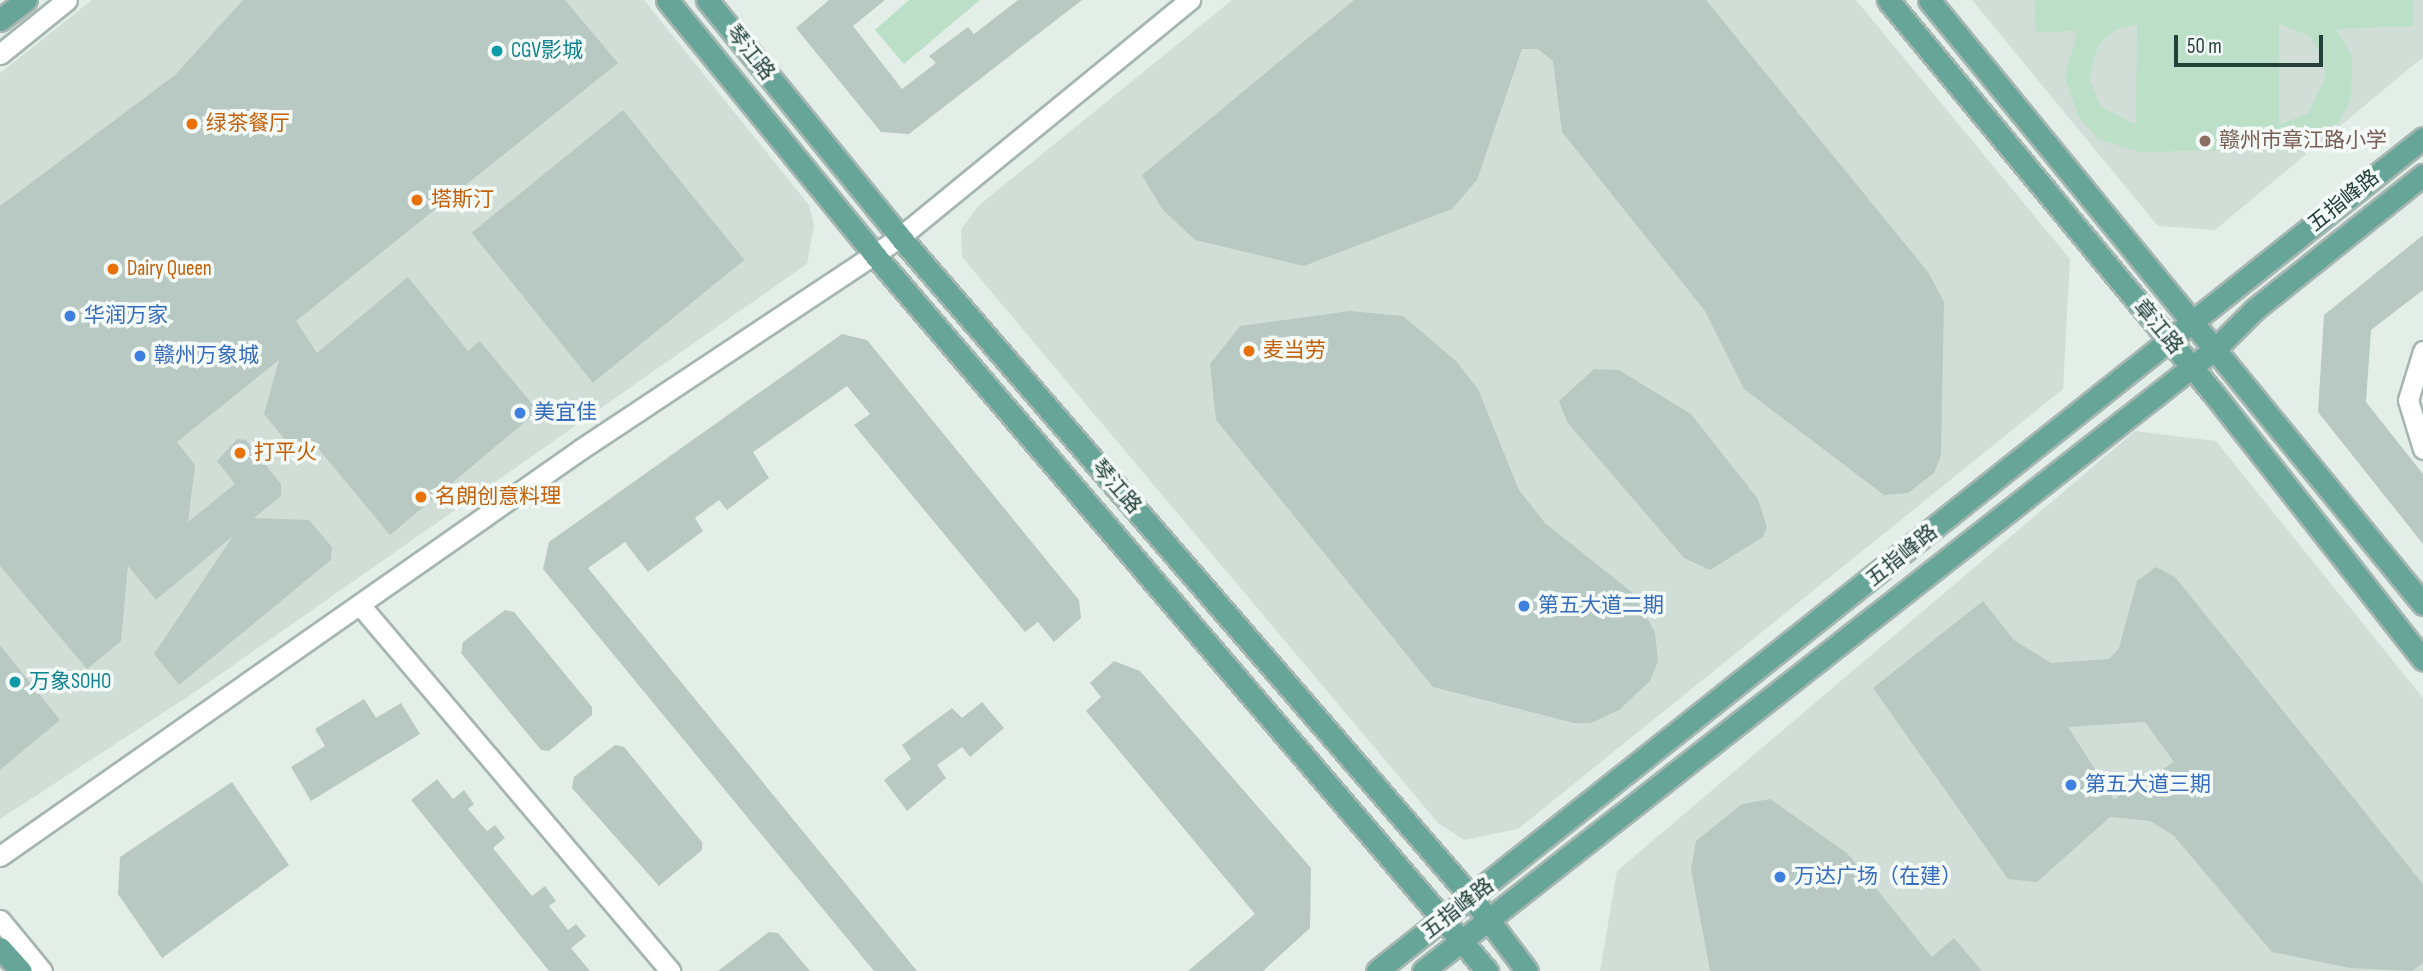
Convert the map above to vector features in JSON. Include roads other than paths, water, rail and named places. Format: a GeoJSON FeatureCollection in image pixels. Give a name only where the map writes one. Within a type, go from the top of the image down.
{"type":"FeatureCollection","features":[{"type":"Feature","properties":{"kind":"main road"},"geometry":{"type":"LineString","coordinates":[[0,20],[26,0]]}},
{"type":"Feature","properties":{"kind":"main road","name":"琴江路"},"geometry":{"type":"LineString","coordinates":[[667,0],[873,253],[1446,918],[1487,971]]}},
{"type":"Feature","properties":{"kind":"main road","name":"琴江路"},"geometry":{"type":"LineString","coordinates":[[707,0],[900,237],[1472,898],[1527,971]]}},
{"type":"Feature","properties":{"kind":"main road","name":"章江路"},"geometry":{"type":"LineString","coordinates":[[1888,0],[2192,367],[2423,660]]}},
{"type":"Feature","properties":{"kind":"main road","name":"章江路"},"geometry":{"type":"LineString","coordinates":[[1929,0],[2196,320],[2423,604]]}},
{"type":"Feature","properties":{"kind":"main road","name":"五指峰路"},"geometry":{"type":"LineString","coordinates":[[1377,971],[2423,138]]}},
{"type":"Feature","properties":{"kind":"main road","name":"五指峰路"},"geometry":{"type":"LineString","coordinates":[[1423,971],[2216,348],[2255,309],[2423,175]]}},
{"type":"Feature","properties":{"kind":"main road"},"geometry":{"type":"LineString","coordinates":[[0,947],[21,971]]}},
{"type":"Feature","properties":{"kind":"street"},"geometry":{"type":"LineString","coordinates":[[0,54],[66,0]]}},
{"type":"Feature","properties":{"kind":"street"},"geometry":{"type":"LineString","coordinates":[[0,856],[360,605],[900,237],[1190,0]]}},
{"type":"Feature","properties":{"kind":"street"},"geometry":{"type":"LineString","coordinates":[[2423,351],[2408,400],[2423,449]]}},
{"type":"Feature","properties":{"kind":"street"},"geometry":{"type":"LineString","coordinates":[[360,605],[670,971]]}},
{"type":"Feature","properties":{"kind":"street"},"geometry":{"type":"LineString","coordinates":[[0,920],[42,971]]}},
{"type":"Feature","properties":{"kind":"place","name":"CGV影城"},"geometry":{"type":"Point","coordinates":[497,51]}},
{"type":"Feature","properties":{"kind":"place","name":"绿茶餐厅"},"geometry":{"type":"Point","coordinates":[192,124]}},
{"type":"Feature","properties":{"kind":"place","name":"赣州市章江路小学"},"geometry":{"type":"Point","coordinates":[2205,141]}},
{"type":"Feature","properties":{"kind":"place","name":"塔斯汀"},"geometry":{"type":"Point","coordinates":[417,200]}},
{"type":"Feature","properties":{"kind":"place","name":"Dairy Queen"},"geometry":{"type":"Point","coordinates":[113,269]}},
{"type":"Feature","properties":{"kind":"place","name":"华润万家"},"geometry":{"type":"Point","coordinates":[70,316]}},
{"type":"Feature","properties":{"kind":"place","name":"麦当劳"},"geometry":{"type":"Point","coordinates":[1249,351]}},
{"type":"Feature","properties":{"kind":"place","name":"赣州万象城"},"geometry":{"type":"Point","coordinates":[140,356]}},
{"type":"Feature","properties":{"kind":"place","name":"美宜佳"},"geometry":{"type":"Point","coordinates":[520,413]}},
{"type":"Feature","properties":{"kind":"place","name":"打平火"},"geometry":{"type":"Point","coordinates":[240,453]}},
{"type":"Feature","properties":{"kind":"place","name":"名朗创意料理"},"geometry":{"type":"Point","coordinates":[421,497]}},
{"type":"Feature","properties":{"kind":"place","name":"第五大道二期"},"geometry":{"type":"Point","coordinates":[1524,606]}},
{"type":"Feature","properties":{"kind":"place","name":"万象SOHO"},"geometry":{"type":"Point","coordinates":[15,682]}},
{"type":"Feature","properties":{"kind":"place","name":"第五大道三期"},"geometry":{"type":"Point","coordinates":[2071,785]}},
{"type":"Feature","properties":{"kind":"place","name":"万达广场（在建）"},"geometry":{"type":"Point","coordinates":[1780,877]}}]}
